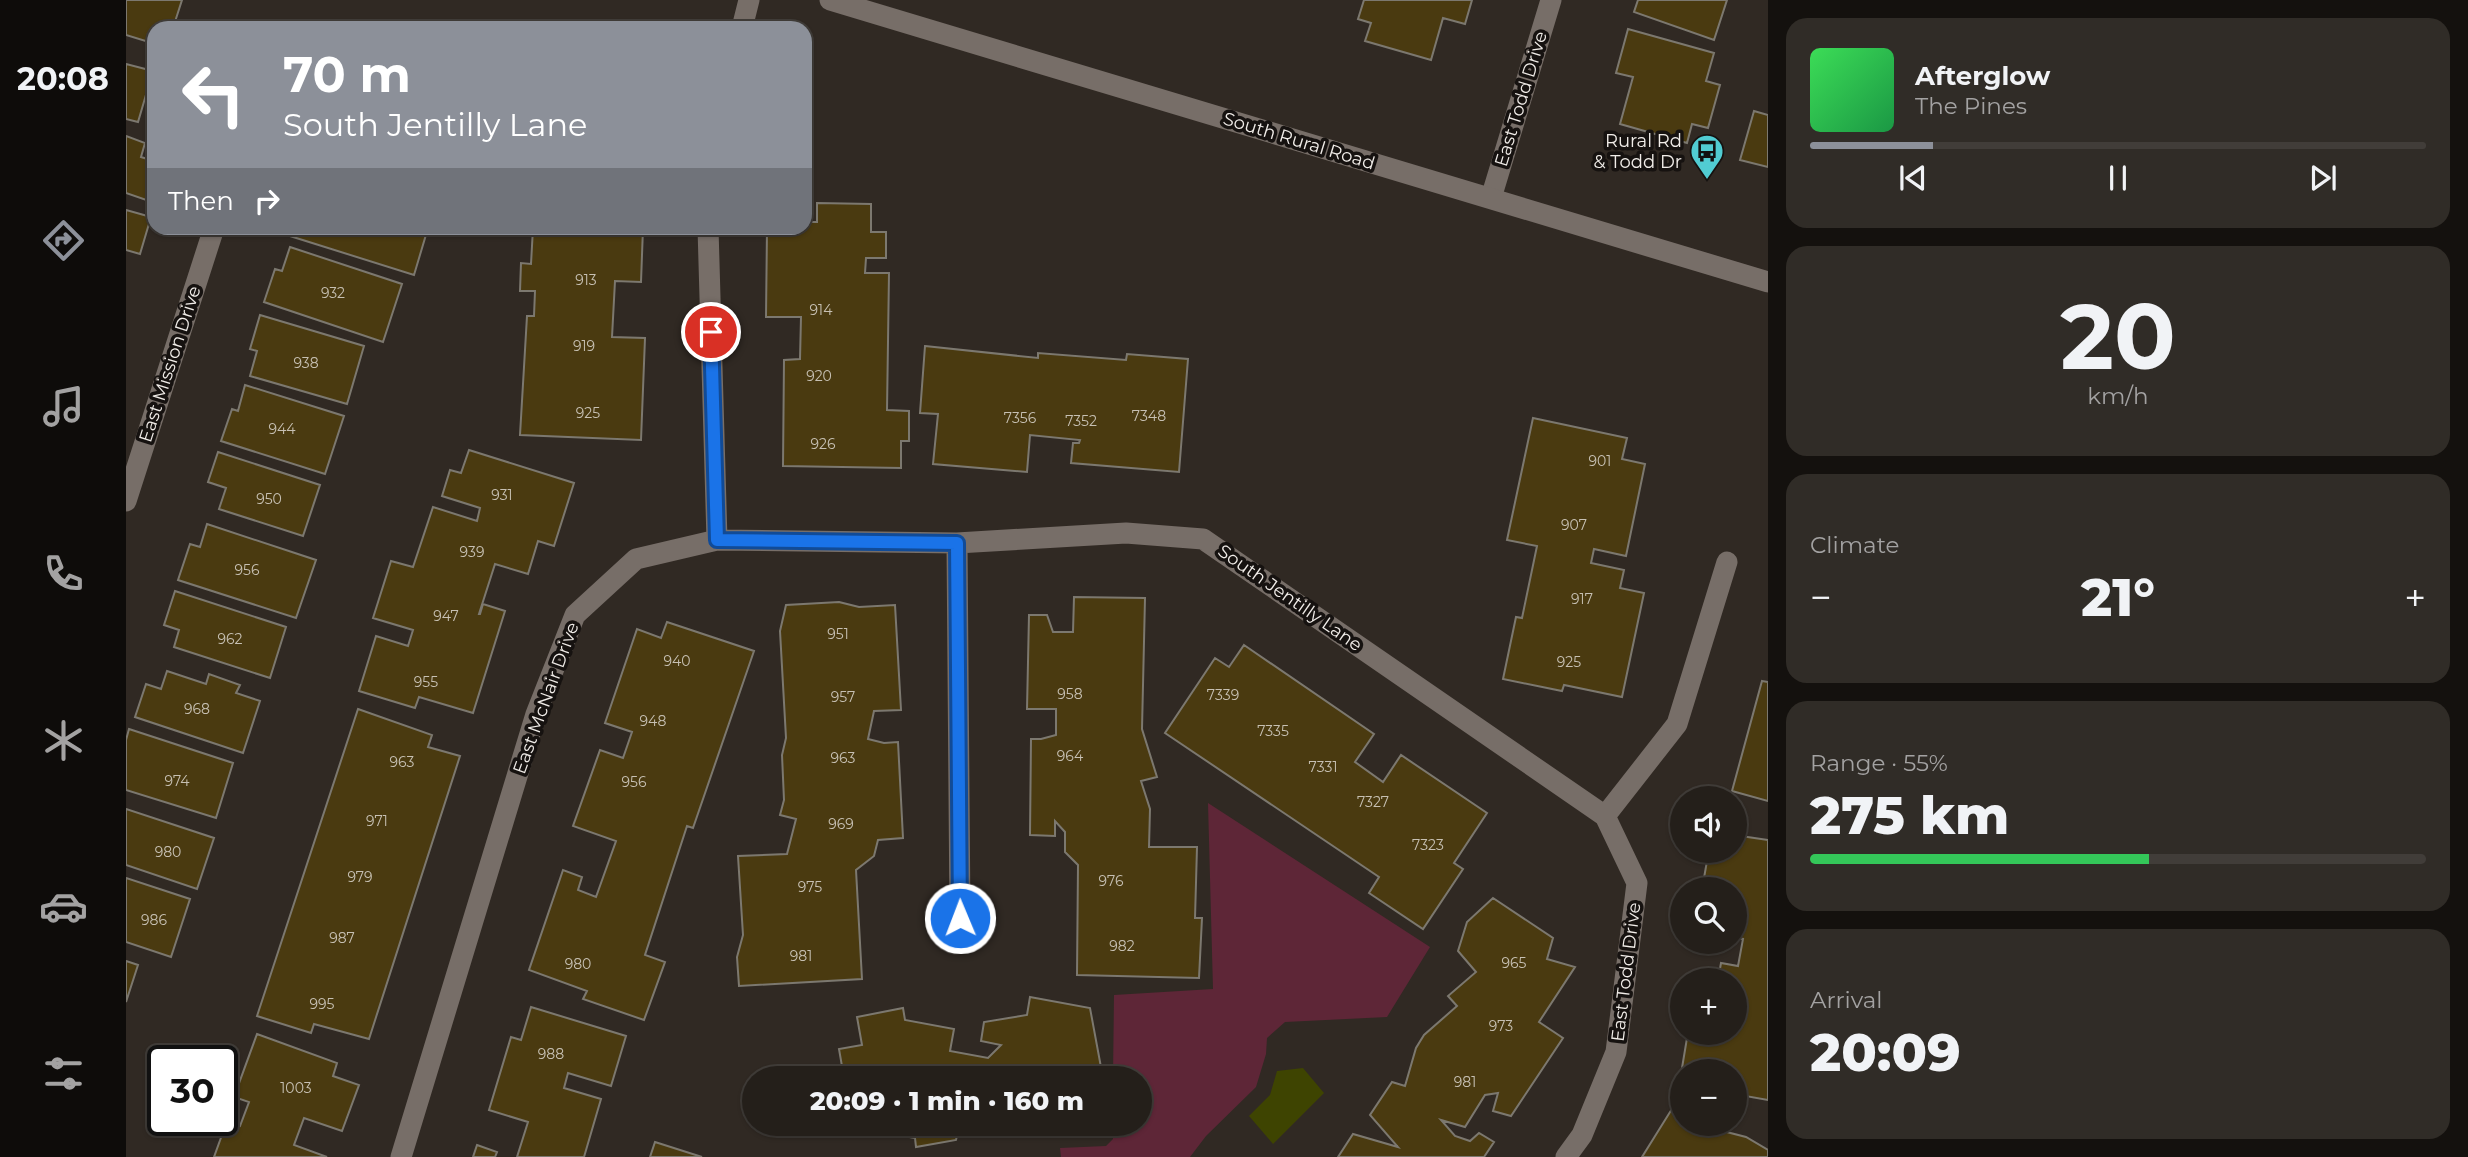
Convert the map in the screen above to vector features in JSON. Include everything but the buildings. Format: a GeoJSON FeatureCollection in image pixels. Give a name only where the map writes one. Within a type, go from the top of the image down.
{"type":"FeatureCollection","features":[{"type":"Feature","properties":{"kind":"street"},"geometry":{"type":"LineString","coordinates":[[744,21],[750,0]]}},
{"type":"Feature","properties":{"kind":"street","name":"South Rural Road"},"geometry":{"type":"LineString","coordinates":[[830,0],[1768,282]]}},
{"type":"Feature","properties":{"kind":"street","name":"East Todd Drive"},"geometry":{"type":"LineString","coordinates":[[1491,198],[1551,0]]}},
{"type":"Feature","properties":{"kind":"street","name":"East Mission Drive"},"geometry":{"type":"LineString","coordinates":[[126,501],[212,235]]}},
{"type":"Feature","properties":{"kind":"street"},"geometry":{"type":"LineString","coordinates":[[708,235],[717,540]]}},
{"type":"Feature","properties":{"kind":"street","name":"South Jentilly Lane"},"geometry":{"type":"LineString","coordinates":[[717,540],[957,543],[1126,533],[1203,539],[1605,816]]}},
{"type":"Feature","properties":{"kind":"street","name":"East McNair Drive"},"geometry":{"type":"LineString","coordinates":[[401,1157],[536,714],[575,615],[636,559],[717,540]]}},
{"type":"Feature","properties":{"kind":"street"},"geometry":{"type":"LineString","coordinates":[[957,543],[960,918]]}},
{"type":"Feature","properties":{"kind":"street"},"geometry":{"type":"LineString","coordinates":[[1605,816],[1677,723],[1727,562]]}},
{"type":"Feature","properties":{"kind":"street","name":"East Todd Drive"},"geometry":{"type":"LineString","coordinates":[[1566,1157],[1582,1135],[1616,1052],[1637,883],[1605,816]]}},
{"type":"Feature","properties":{"kind":"shaded area"},"geometry":{"type":"Polygon","coordinates":[[[1208,803],[1430,947],[1387,1017],[1285,1022],[1267,1038],[1266,1054],[1256,1087],[1206,1136],[1190,1157],[1061,1157],[1060,1148],[1106,1146],[1113,1136],[1152,1136],[1152,1066],[1113,1066],[1114,995],[1213,989],[1208,803]]]}},
{"type":"Feature","properties":{"kind":"shaded area"},"geometry":{"type":"Polygon","coordinates":[[[1303,1068],[1324,1093],[1273,1144],[1249,1116],[1270,1095],[1277,1071],[1303,1068]]]}},
{"type":"Feature","properties":{"kind":"place","name":"Rural Rd & Todd Dr"},"geometry":{"type":"Point","coordinates":[1707,181]}},
{"type":"Feature","properties":{"kind":"route"},"geometry":{"type":"LineString","coordinates":[[711,332],[717,540],[957,543],[960,918]]}}]}
